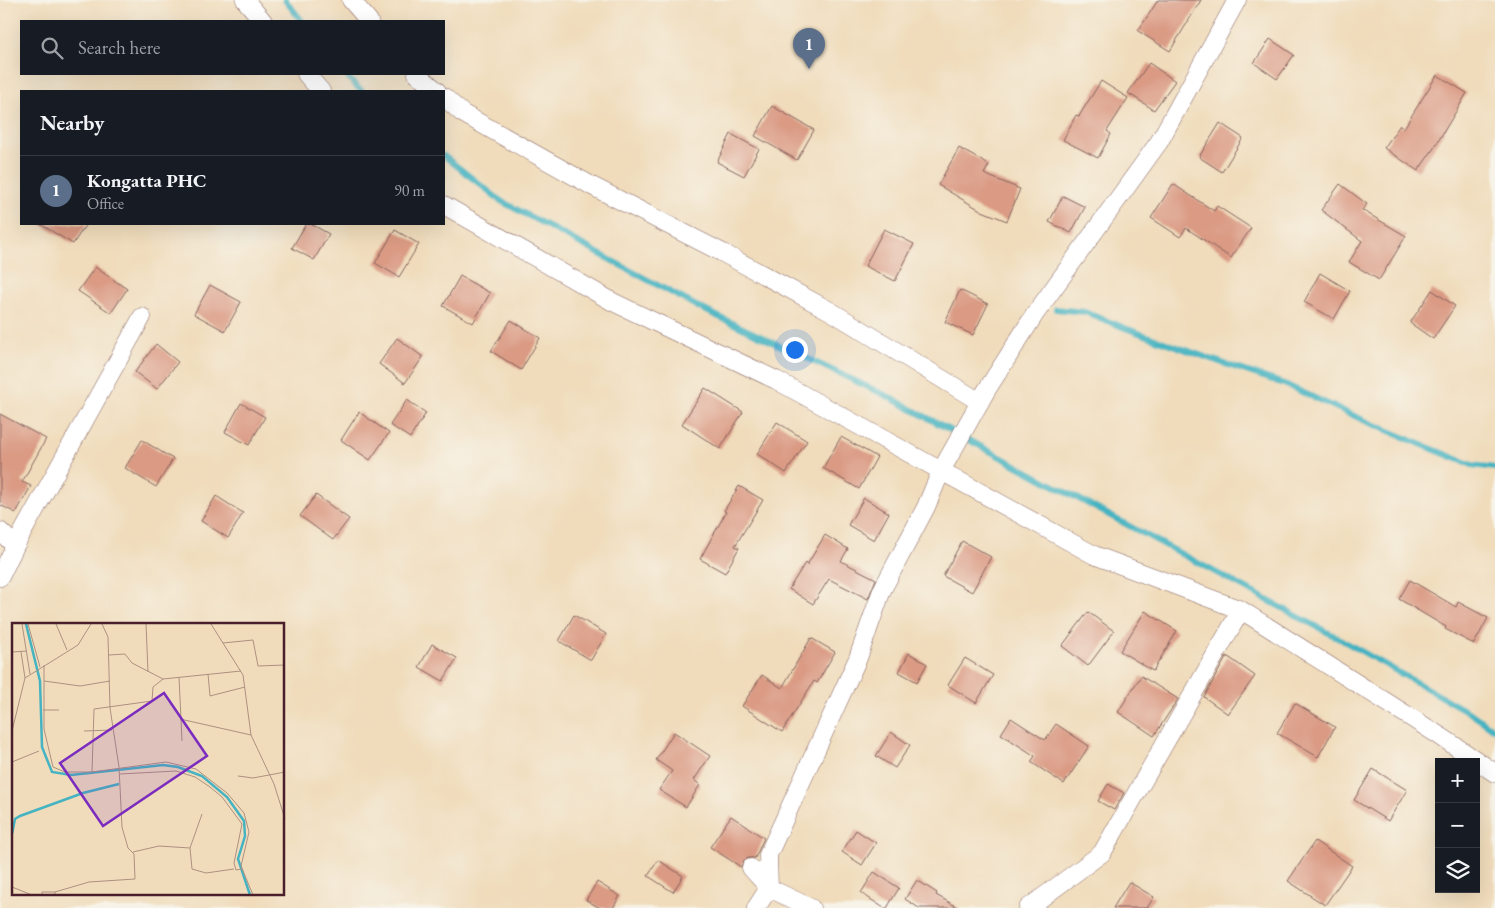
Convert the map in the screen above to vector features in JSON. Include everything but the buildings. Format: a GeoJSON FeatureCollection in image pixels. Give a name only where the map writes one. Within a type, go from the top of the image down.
{"type":"FeatureCollection","features":[{"type":"Feature","properties":{"kind":"street"},"geometry":{"type":"LineString","coordinates":[[245,0],[261,20]]}},
{"type":"Feature","properties":{"kind":"street"},"geometry":{"type":"LineString","coordinates":[[350,0],[368,20]]}},
{"type":"Feature","properties":{"kind":"street"},"geometry":{"type":"LineString","coordinates":[[756,908],[769,888],[768,855],[858,658],[882,590],[926,507],[951,453],[980,402],[1035,314],[1159,142],[1236,0]]}},
{"type":"Feature","properties":{"kind":"street"},"geometry":{"type":"LineString","coordinates":[[307,75],[320,90]]}},
{"type":"Feature","properties":{"kind":"street"},"geometry":{"type":"LineString","coordinates":[[418,75],[436,90]]}},
{"type":"Feature","properties":{"kind":"street"},"geometry":{"type":"LineString","coordinates":[[445,98],[462,113],[592,186],[723,253],[832,312],[980,402]]}},
{"type":"Feature","properties":{"kind":"street"},"geometry":{"type":"LineString","coordinates":[[445,206],[613,302],[776,380],[1094,555],[1240,610],[1440,736],[1495,773]]}},
{"type":"Feature","properties":{"kind":"street"},"geometry":{"type":"LineString","coordinates":[[0,577],[15,546],[142,317]]}},
{"type":"Feature","properties":{"kind":"street"},"geometry":{"type":"LineString","coordinates":[[0,531],[15,546]]}},
{"type":"Feature","properties":{"kind":"street"},"geometry":{"type":"LineString","coordinates":[[1028,908],[1102,853],[1240,610]]}},
{"type":"Feature","properties":{"kind":"street"},"geometry":{"type":"LineString","coordinates":[[751,868],[769,888],[811,908]]}},
{"type":"Feature","properties":{"kind":"waterway"},"geometry":{"type":"LineString","coordinates":[[285,0],[301,20]]}},
{"type":"Feature","properties":{"kind":"waterway"},"geometry":{"type":"LineString","coordinates":[[346,75],[361,90]]}},
{"type":"Feature","properties":{"kind":"waterway"},"geometry":{"type":"LineString","coordinates":[[445,157],[501,201],[700,308],[885,395],[1340,639],[1470,713],[1495,730]]}},
{"type":"Feature","properties":{"kind":"waterway"},"geometry":{"type":"LineString","coordinates":[[1056,309],[1085,312],[1284,384],[1370,423],[1472,465],[1495,468]]}},
{"type":"Feature","properties":{"kind":"place","name":"Kongatta PHC"},"geometry":{"type":"Point","coordinates":[809,69]}}]}
